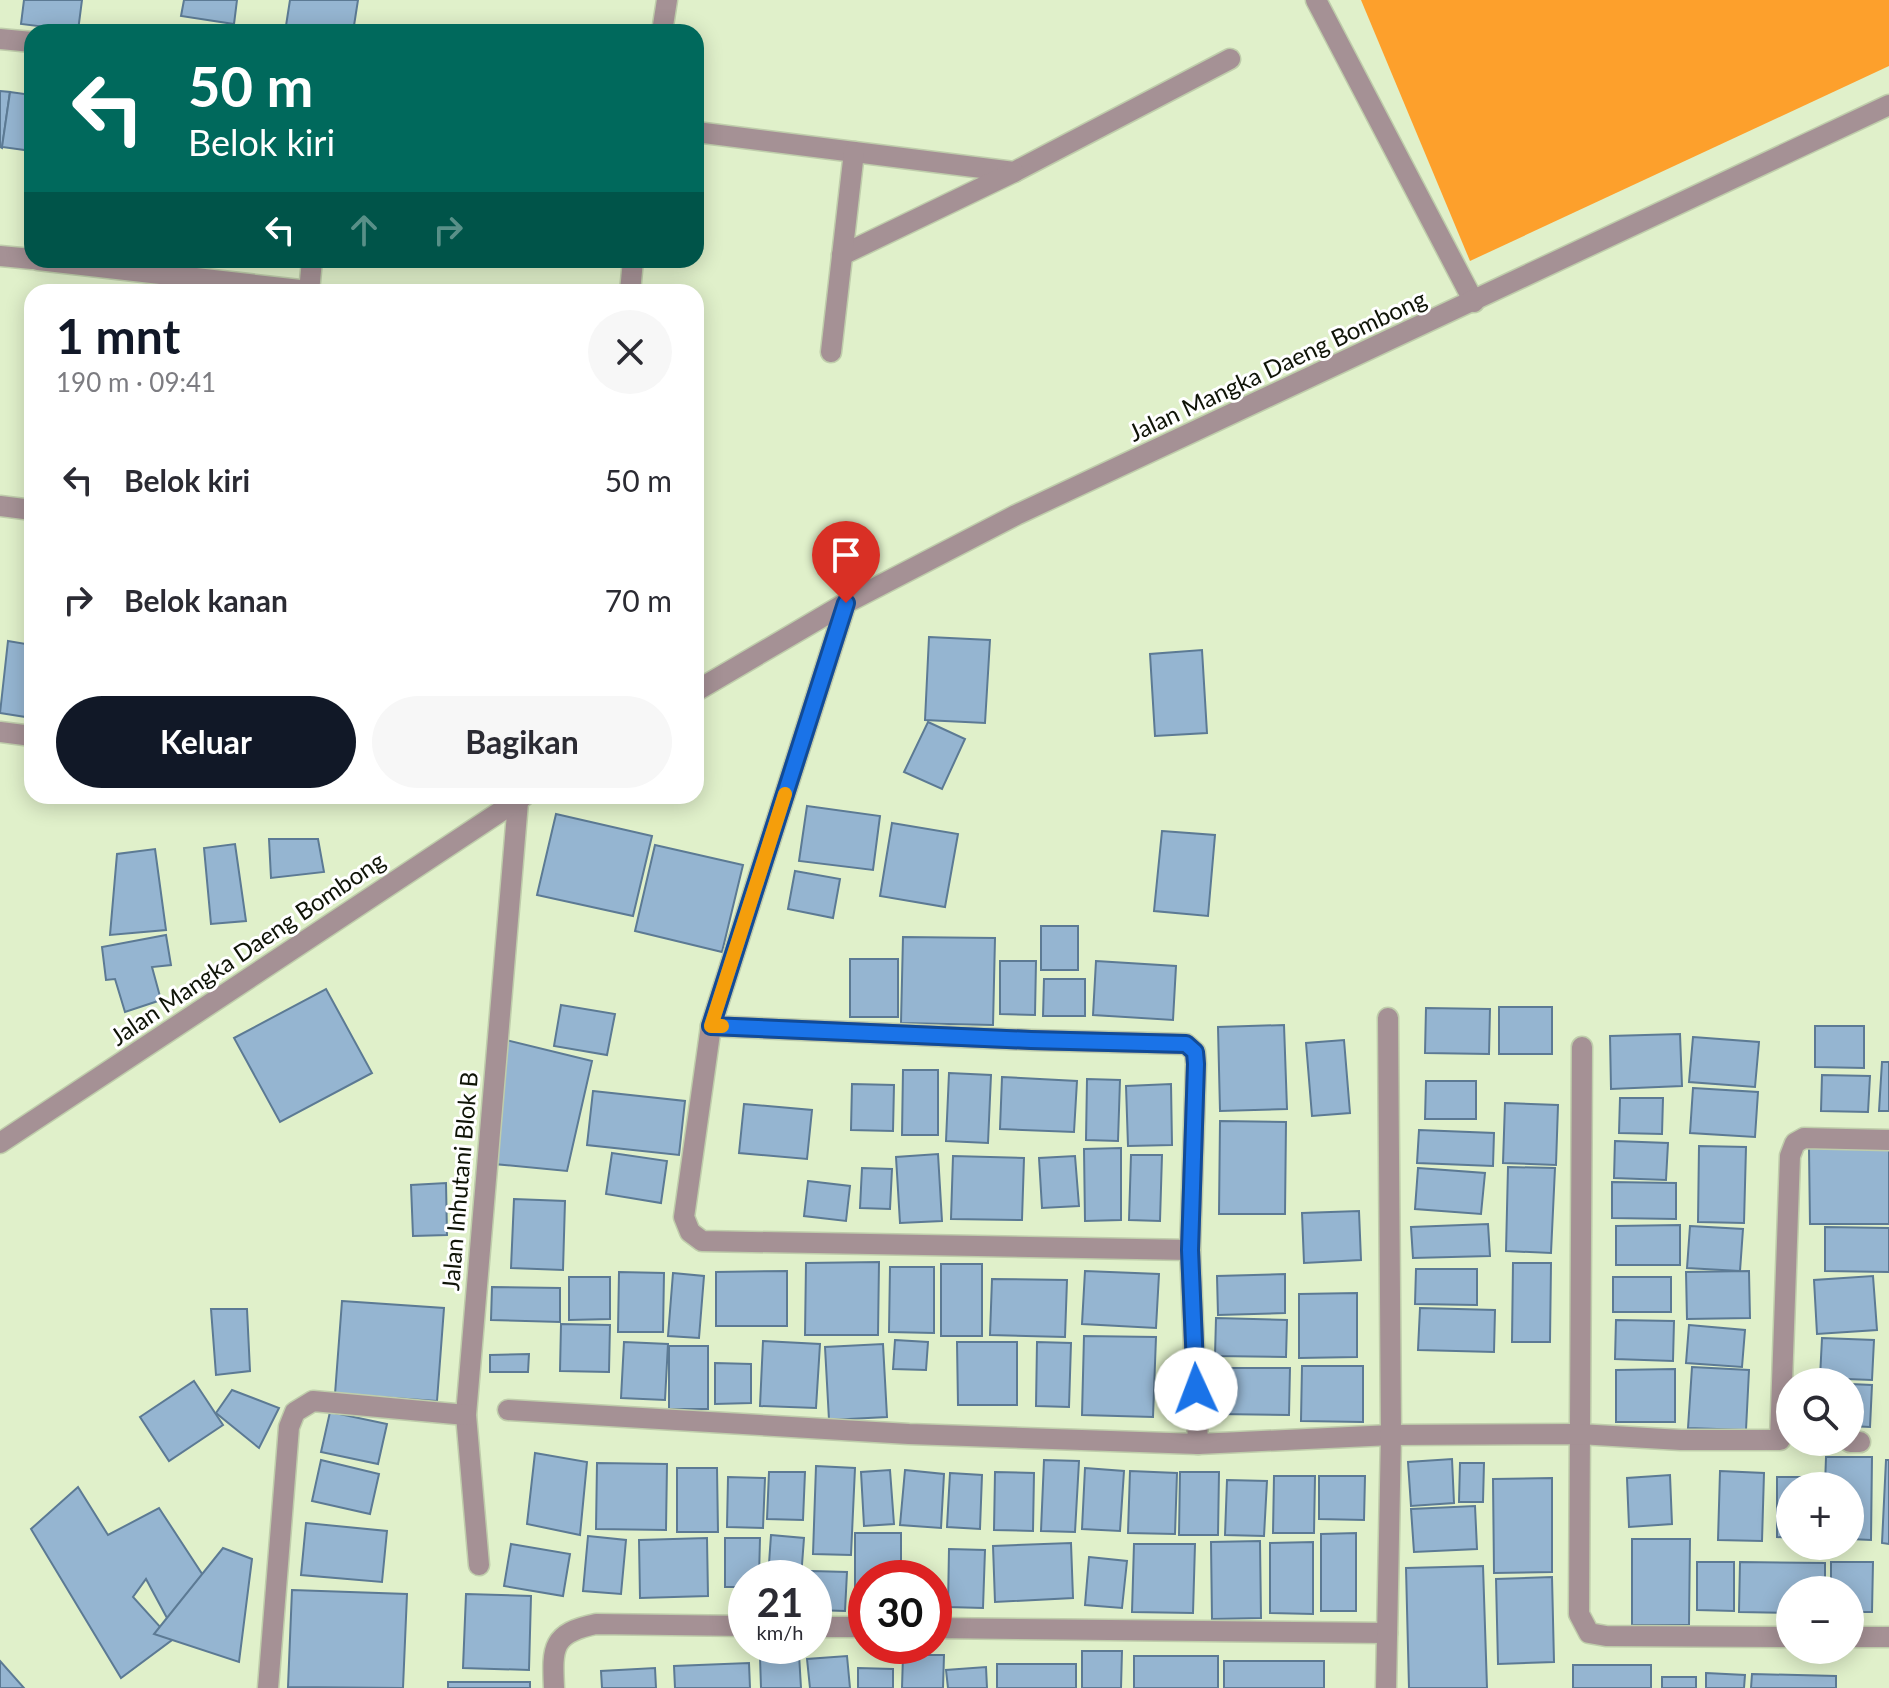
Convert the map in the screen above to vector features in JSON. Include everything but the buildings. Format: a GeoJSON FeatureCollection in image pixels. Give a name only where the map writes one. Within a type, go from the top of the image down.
{"type":"FeatureCollection","features":[{"type":"Feature","properties":{"kind":"street"},"geometry":{"type":"LineString","coordinates":[[663,24],[667,0]]}},
{"type":"Feature","properties":{"kind":"street"},"geometry":{"type":"LineString","coordinates":[[1316,0],[1474,302]]}},
{"type":"Feature","properties":{"kind":"street"},"geometry":{"type":"LineString","coordinates":[[0,39],[24,41]]}},
{"type":"Feature","properties":{"kind":"street"},"geometry":{"type":"LineString","coordinates":[[842,255],[1014,172],[1230,59]]}},
{"type":"Feature","properties":{"kind":"street","name":"Jalan Mangka Daeng Bombong"},"geometry":{"type":"LineString","coordinates":[[704,686],[846,603],[1016,515],[1889,105]]}},
{"type":"Feature","properties":{"kind":"street"},"geometry":{"type":"LineString","coordinates":[[704,133],[1014,172]]}},
{"type":"Feature","properties":{"kind":"street"},"geometry":{"type":"LineString","coordinates":[[831,352],[854,152]]}},
{"type":"Feature","properties":{"kind":"street"},"geometry":{"type":"LineString","coordinates":[[0,256],[24,258]]}},
{"type":"Feature","properties":{"kind":"street"},"geometry":{"type":"LineString","coordinates":[[108,268],[248,284]]}},
{"type":"Feature","properties":{"kind":"street"},"geometry":{"type":"LineString","coordinates":[[0,506],[24,509]]}},
{"type":"Feature","properties":{"kind":"street"},"geometry":{"type":"LineString","coordinates":[[846,603],[711,1026],[684,1217],[690,1232],[702,1241],[1190,1250]]}},
{"type":"Feature","properties":{"kind":"street"},"geometry":{"type":"LineString","coordinates":[[0,732],[24,735]]}},
{"type":"Feature","properties":{"kind":"street","name":"Jalan Mangka Daeng Bombong"},"geometry":{"type":"LineString","coordinates":[[0,1143],[277,957],[513,804]]}},
{"type":"Feature","properties":{"kind":"street","name":"Jalan Inhutani Blok B"},"geometry":{"type":"LineString","coordinates":[[479,1565],[466,1415],[521,804]]}},
{"type":"Feature","properties":{"kind":"street"},"geometry":{"type":"LineString","coordinates":[[1386,1688],[1391,1435],[1388,1018]]}},
{"type":"Feature","properties":{"kind":"street"},"geometry":{"type":"LineString","coordinates":[[711,1026],[1186,1044],[1195,1052],[1196,1064],[1190,1250],[1198,1444]]}},
{"type":"Feature","properties":{"kind":"street"},"geometry":{"type":"LineString","coordinates":[[1582,1047],[1579,1614],[1589,1633],[1606,1636],[1776,1637]]}},
{"type":"Feature","properties":{"kind":"street"},"geometry":{"type":"LineString","coordinates":[[1786,1368],[1790,1156],[1795,1143],[1804,1138],[1889,1140]]}},
{"type":"Feature","properties":{"kind":"street"},"geometry":{"type":"LineString","coordinates":[[268,1688],[289,1427],[295,1412],[313,1401],[466,1415]]}},
{"type":"Feature","properties":{"kind":"street"},"geometry":{"type":"LineString","coordinates":[[508,1410],[909,1434],[1198,1444],[1391,1435],[1579,1434],[1681,1440],[1776,1440]]}},
{"type":"Feature","properties":{"kind":"street"},"geometry":{"type":"LineString","coordinates":[[554,1688],[552,1659],[555,1646],[561,1637],[575,1629],[596,1624],[728,1626]]}},
{"type":"Feature","properties":{"kind":"street"},"geometry":{"type":"LineString","coordinates":[[952,1628],[1387,1633]]}},
{"type":"Feature","properties":{"kind":"street"},"geometry":{"type":"LineString","coordinates":[[1864,1637],[1889,1637]]}},
{"type":"Feature","properties":{"kind":"shaded area"},"geometry":{"type":"Polygon","coordinates":[[[1361,0],[1889,0],[1889,66],[1470,261],[1361,0]]]}},
{"type":"Feature","properties":{"kind":"slow traffic"},"geometry":{"type":"LineString","coordinates":[[722,1026],[711,1026],[785,794]]}},
{"type":"Feature","properties":{"kind":"route"},"geometry":{"type":"LineString","coordinates":[[846,603],[711,1026],[1186,1044],[1195,1052],[1196,1064],[1190,1250],[1196,1389]]}}]}
